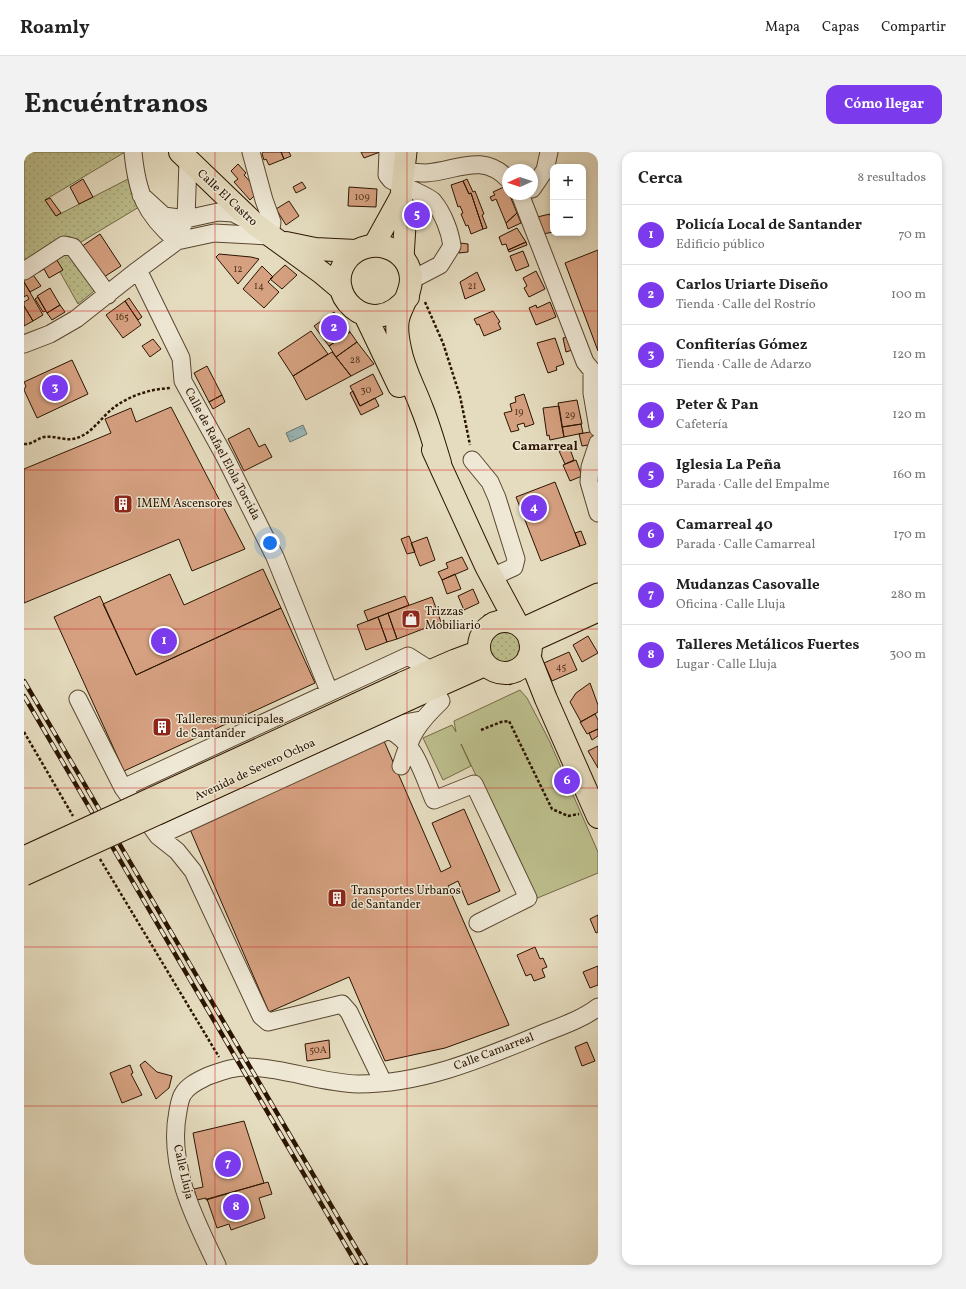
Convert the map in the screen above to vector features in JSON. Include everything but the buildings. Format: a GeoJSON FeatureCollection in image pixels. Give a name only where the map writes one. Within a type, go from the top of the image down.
{"type":"FeatureCollection","features":[{"type":"Feature","properties":{"kind":"highway","name":"Calle El Castro"},"geometry":{"type":"LineString","coordinates":[[184,157],[268,234],[322,273],[341,289]]}},
{"type":"Feature","properties":{"kind":"highway"},"geometry":{"type":"LineString","coordinates":[[268,234],[315,249],[390,248],[410,277]]}},
{"type":"Feature","properties":{"kind":"highway"},"geometry":{"type":"LineString","coordinates":[[365,248],[348,258],[342,268],[340,278],[341,289],[350,305],[365,315],[377,316],[390,314],[400,307],[410,277]]}},
{"type":"Feature","properties":{"kind":"highway"},"geometry":{"type":"LineString","coordinates":[[410,277],[398,320],[397,336],[409,380],[421,406],[440,463]]}},
{"type":"Feature","properties":{"kind":"highway"},"geometry":{"type":"LineString","coordinates":[[365,315],[407,402],[440,463],[492,578],[525,637],[546,699],[596,814]]}},
{"type":"Feature","properties":{"kind":"highway"},"geometry":{"type":"LineString","coordinates":[[490,626],[492,578]]}},
{"type":"Feature","properties":{"kind":"highway"},"geometry":{"type":"LineString","coordinates":[[499,622],[525,637],[522,667],[510,672],[497,672],[483,658],[480,642],[483,633],[490,626],[499,622]]}},
{"type":"Feature","properties":{"kind":"highway"},"geometry":{"type":"LineString","coordinates":[[510,672],[546,699]]}},
{"type":"Feature","properties":{"kind":"main road"},"geometry":{"type":"LineString","coordinates":[[365,248],[403,176]]}},
{"type":"Feature","properties":{"kind":"main road"},"geometry":{"type":"LineString","coordinates":[[403,176],[405,226],[410,277]]}},
{"type":"Feature","properties":{"kind":"main road"},"geometry":{"type":"LineString","coordinates":[[525,637],[598,594]]}},
{"type":"Feature","properties":{"kind":"main road"},"geometry":{"type":"LineString","coordinates":[[525,637],[598,611]]}},
{"type":"Feature","properties":{"kind":"main road","name":"Avenida de Severo Ochoa"},"geometry":{"type":"LineString","coordinates":[[24,875],[406,691],[483,658]]}},
{"type":"Feature","properties":{"kind":"main road","name":"Avenida de Severo Ochoa"},"geometry":{"type":"LineString","coordinates":[[24,857],[406,691]]}},
{"type":"Feature","properties":{"kind":"street"},"geometry":{"type":"LineString","coordinates":[[134,152],[136,179],[141,195],[154,219],[177,241]]}},
{"type":"Feature","properties":{"kind":"street"},"geometry":{"type":"LineString","coordinates":[[250,152],[272,222],[268,234]]}},
{"type":"Feature","properties":{"kind":"street"},"geometry":{"type":"LineString","coordinates":[[388,152],[387,175],[391,180],[403,176],[477,163],[491,166],[502,174]]}},
{"type":"Feature","properties":{"kind":"street"},"geometry":{"type":"LineString","coordinates":[[538,179],[545,170],[549,152]]}},
{"type":"Feature","properties":{"kind":"street"},"geometry":{"type":"LineString","coordinates":[[177,241],[180,230],[186,219],[184,157]]}},
{"type":"Feature","properties":{"kind":"street"},"geometry":{"type":"LineString","coordinates":[[403,176],[432,200],[445,222],[451,236],[452,246],[440,265],[410,277]]}},
{"type":"Feature","properties":{"kind":"street"},"geometry":{"type":"LineString","coordinates":[[141,195],[164,216],[186,219],[218,212],[233,213],[268,234]]}},
{"type":"Feature","properties":{"kind":"street"},"geometry":{"type":"LineString","coordinates":[[528,200],[585,362],[595,375],[592,393],[598,428]]}},
{"type":"Feature","properties":{"kind":"street"},"geometry":{"type":"LineString","coordinates":[[24,344],[50,334],[76,319],[177,241],[214,233],[268,234]]}},
{"type":"Feature","properties":{"kind":"street"},"geometry":{"type":"LineString","coordinates":[[24,271],[64,245],[73,247],[108,295]]}},
{"type":"Feature","properties":{"kind":"street","name":"Calle de Rafael Elola Torcida"},"geometry":{"type":"LineString","coordinates":[[138,270],[181,358],[185,384],[225,457],[275,557],[329,691]]}},
{"type":"Feature","properties":{"kind":"street"},"geometry":{"type":"LineString","coordinates":[[598,443],[590,467],[589,482],[598,513]]}},
{"type":"Feature","properties":{"kind":"street"},"geometry":{"type":"LineString","coordinates":[[472,460],[493,487],[516,559],[514,566],[492,578]]}},
{"type":"Feature","properties":{"kind":"street"},"geometry":{"type":"LineString","coordinates":[[123,788],[329,691],[408,656],[432,679],[441,701],[421,720],[408,743],[401,766]]}},
{"type":"Feature","properties":{"kind":"street"},"geometry":{"type":"LineString","coordinates":[[78,699],[123,788],[158,836],[177,851],[193,871],[261,1016],[268,1022],[342,1004],[349,1012],[380,1076],[381,1082]]}},
{"type":"Feature","properties":{"kind":"street"},"geometry":{"type":"LineString","coordinates":[[158,836],[388,730],[404,723],[421,720]]}},
{"type":"Feature","properties":{"kind":"street"},"geometry":{"type":"LineString","coordinates":[[388,730],[398,734],[408,743],[434,800],[474,784],[528,898],[478,923]]}},
{"type":"Feature","properties":{"kind":"street","name":"Calle Camarreal"},"geometry":{"type":"LineString","coordinates":[[242,1067],[258,1068],[357,1084],[416,1078],[476,1062],[569,1022],[598,1007]]}},
{"type":"Feature","properties":{"kind":"street","name":"Calle Lluja"},"geometry":{"type":"LineString","coordinates":[[217,1265],[194,1216],[187,1196],[177,1158],[175,1134],[178,1112],[183,1094],[199,1080],[225,1070],[242,1067]]}},
{"type":"Feature","properties":{"kind":"path"},"geometry":{"type":"LineString","coordinates":[[410,277],[424,297],[443,343],[460,396],[472,460]]}},
{"type":"Feature","properties":{"kind":"path"},"geometry":{"type":"LineString","coordinates":[[24,444],[30,445],[44,437],[63,440],[78,438],[91,430],[113,408],[126,401],[146,391],[176,388],[185,384]]}},
{"type":"Feature","properties":{"kind":"path"},"geometry":{"type":"LineString","coordinates":[[482,730],[501,722],[509,721],[552,809],[568,816],[596,814]]}},
{"type":"Feature","properties":{"kind":"path"},"geometry":{"type":"LineString","coordinates":[[24,732],[76,820]]}},
{"type":"Feature","properties":{"kind":"path"},"geometry":{"type":"LineString","coordinates":[[96,853],[218,1054],[225,1070]]}},
{"type":"Feature","properties":{"kind":"green space"},"geometry":{"type":"Polygon","coordinates":[[[24,152],[125,152],[45,200],[56,216],[128,179],[139,207],[76,245],[69,236],[24,266],[24,152]]]}},
{"type":"Feature","properties":{"kind":"green space"},"geometry":{"type":"Polygon","coordinates":[[[69,250],[99,287],[78,304],[60,272],[55,257],[69,250]]]}},
{"type":"Feature","properties":{"kind":"green space"},"geometry":{"type":"Polygon","coordinates":[[[502,631],[508,631],[517,635],[521,647],[517,659],[508,663],[502,663],[493,659],[489,650],[489,644],[493,635],[502,631]]]}},
{"type":"Feature","properties":{"kind":"green space"},"geometry":{"type":"Polygon","coordinates":[[[520,690],[527,698],[549,740],[598,852],[598,873],[535,899],[461,744],[471,766],[443,780],[423,738],[452,725],[456,732],[454,721],[520,690]]]}},
{"type":"Feature","properties":{"kind":"water"},"geometry":{"type":"Polygon","coordinates":[[[303,425],[307,434],[290,442],[286,433],[303,425]]]}},
{"type":"Feature","properties":{"kind":"railway"},"geometry":{"type":"LineString","coordinates":[[24,681],[366,1265]]}},
{"type":"Feature","properties":{"kind":"railway"},"geometry":{"type":"LineString","coordinates":[[24,696],[357,1265]]}},
{"type":"Feature","properties":{"kind":"place","name":"Iglesia La Peña"},"geometry":{"type":"Point","coordinates":[417,215]}},
{"type":"Feature","properties":{"kind":"place","name":"Carlos Uriarte Diseño"},"geometry":{"type":"Point","coordinates":[334,328]}},
{"type":"Feature","properties":{"kind":"place","name":"Confiterías Gómez"},"geometry":{"type":"Point","coordinates":[55,388]}},
{"type":"Feature","properties":{"kind":"place","name":"IMEM Ascensores"},"geometry":{"type":"Point","coordinates":[123,504]}},
{"type":"Feature","properties":{"kind":"place","name":"Peter & Pan"},"geometry":{"type":"Point","coordinates":[534,508]}},
{"type":"Feature","properties":{"kind":"place","name":"Trizzas Mobiliario"},"geometry":{"type":"Point","coordinates":[411,619]}},
{"type":"Feature","properties":{"kind":"place","name":"Policía Local de Santander"},"geometry":{"type":"Point","coordinates":[164,641]}},
{"type":"Feature","properties":{"kind":"place","name":"Talleres municipales de Santander"},"geometry":{"type":"Point","coordinates":[162,727]}},
{"type":"Feature","properties":{"kind":"place","name":"Camarreal 40"},"geometry":{"type":"Point","coordinates":[567,781]}},
{"type":"Feature","properties":{"kind":"place","name":"Transportes Urbanos de Santander"},"geometry":{"type":"Point","coordinates":[337,898]}},
{"type":"Feature","properties":{"kind":"place","name":"Mudanzas Casovalle"},"geometry":{"type":"Point","coordinates":[228,1164]}},
{"type":"Feature","properties":{"kind":"place","name":"Talleres Metálicos Fuertes"},"geometry":{"type":"Point","coordinates":[236,1207]}},
{"type":"Feature","properties":{"kind":"district","name":"Camarreal"},"geometry":{"type":"Point","coordinates":[545,447]}}]}
